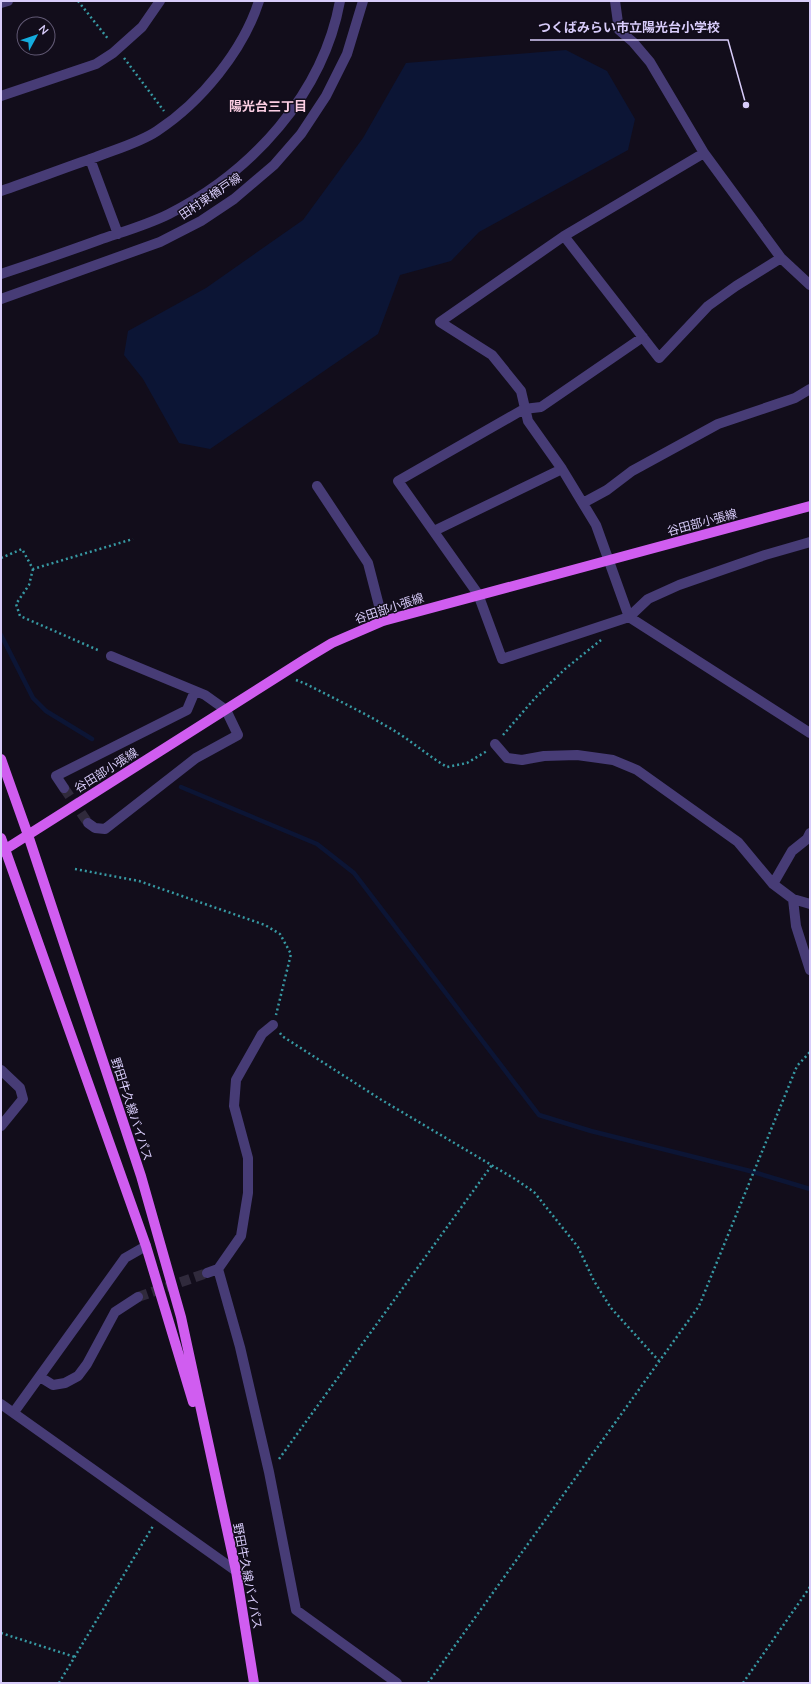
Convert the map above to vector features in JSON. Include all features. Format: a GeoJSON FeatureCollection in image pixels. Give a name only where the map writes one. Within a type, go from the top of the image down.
{"type":"FeatureCollection","features":[{"type":"Feature","properties":{"kind":"main road","name":"谷田部小張線"},"geometry":{"type":"LineString","coordinates":[[3,850],[332,643],[383,621],[478,594],[809,509]]}},
{"type":"Feature","properties":{"kind":"main road","name":"野田牛久線バイパス"},"geometry":{"type":"LineString","coordinates":[[1,759],[28,835],[143,1183],[181,1317],[236,1571],[254,1683]]}},
{"type":"Feature","properties":{"kind":"main road","name":"野田牛久線バイパス"},"geometry":{"type":"LineString","coordinates":[[1,838],[3,850],[146,1246],[170,1322],[214,1475]]}},
{"type":"Feature","properties":{"kind":"street"},"geometry":{"type":"LineString","coordinates":[[1,3],[8,1]]}},
{"type":"Feature","properties":{"kind":"street"},"geometry":{"type":"LineString","coordinates":[[1,96],[96,64],[114,53],[142,27],[160,1]]}},
{"type":"Feature","properties":{"kind":"street"},"geometry":{"type":"LineString","coordinates":[[1,191],[127,146],[157,131],[192,104],[225,66],[243,38],[259,1]]}},
{"type":"Feature","properties":{"kind":"street","name":"田村東楢戸線"},"geometry":{"type":"LineString","coordinates":[[1,274],[118,234],[169,214],[191,202],[240,168],[262,146],[286,118],[309,84],[324,54],[337,18],[340,1]]}},
{"type":"Feature","properties":{"kind":"street","name":"田村東楢戸線"},"geometry":{"type":"LineString","coordinates":[[1,299],[160,242],[201,221],[234,199],[274,165],[302,134],[322,102],[347,54],[363,1]]}},
{"type":"Feature","properties":{"kind":"street"},"geometry":{"type":"LineString","coordinates":[[616,1],[619,30],[650,62],[704,153],[781,258],[810,285]]}},
{"type":"Feature","properties":{"kind":"street"},"geometry":{"type":"LineString","coordinates":[[704,153],[564,236],[440,322],[492,355],[521,391],[528,421],[562,469],[596,525],[610,560],[629,617],[810,733]]}},
{"type":"Feature","properties":{"kind":"street"},"geometry":{"type":"LineString","coordinates":[[90,159],[118,234]]}},
{"type":"Feature","properties":{"kind":"street"},"geometry":{"type":"LineString","coordinates":[[564,236],[659,358],[708,306],[736,286],[781,258]]}},
{"type":"Feature","properties":{"kind":"street"},"geometry":{"type":"LineString","coordinates":[[643,337],[541,407],[524,409],[398,481],[478,594],[502,659],[629,617],[648,599],[678,585],[765,555],[810,542]]}},
{"type":"Feature","properties":{"kind":"street"},"geometry":{"type":"LineString","coordinates":[[583,504],[607,490],[632,471],[718,424],[795,398],[810,388]]}},
{"type":"Feature","properties":{"kind":"street"},"geometry":{"type":"LineString","coordinates":[[434,531],[562,469]]}},
{"type":"Feature","properties":{"kind":"street"},"geometry":{"type":"LineString","coordinates":[[317,486],[368,563],[383,621]]}},
{"type":"Feature","properties":{"kind":"street"},"geometry":{"type":"LineString","coordinates":[[88,823],[96,828],[105,829],[196,758],[238,735],[226,710],[204,695],[111,656]]}},
{"type":"Feature","properties":{"kind":"street"},"geometry":{"type":"LineString","coordinates":[[64,788],[56,776],[188,710],[195,691]]}},
{"type":"Feature","properties":{"kind":"street"},"geometry":{"type":"LineString","coordinates":[[495,744],[507,758],[522,760],[544,756],[577,755],[613,760],[637,770],[738,842],[773,884],[793,899],[810,904]]}},
{"type":"Feature","properties":{"kind":"street"},"geometry":{"type":"LineString","coordinates":[[773,884],[792,851],[807,839],[810,833]]}},
{"type":"Feature","properties":{"kind":"street"},"geometry":{"type":"LineString","coordinates":[[793,899],[796,926],[810,970]]}},
{"type":"Feature","properties":{"kind":"street"},"geometry":{"type":"LineString","coordinates":[[207,1273],[218,1269],[241,1236],[248,1193],[248,1158],[234,1106],[236,1080],[262,1034],[273,1025]]}},
{"type":"Feature","properties":{"kind":"street"},"geometry":{"type":"LineString","coordinates":[[1,1070],[20,1088],[24,1099],[1,1126]]}},
{"type":"Feature","properties":{"kind":"street"},"geometry":{"type":"LineString","coordinates":[[14,1412],[125,1258],[146,1246]]}},
{"type":"Feature","properties":{"kind":"street"},"geometry":{"type":"LineString","coordinates":[[218,1269],[240,1347],[269,1472],[296,1610],[396,1683]]}},
{"type":"Feature","properties":{"kind":"street"},"geometry":{"type":"LineString","coordinates":[[40,1377],[53,1385],[65,1383],[78,1376],[87,1364],[115,1312],[138,1297]]}},
{"type":"Feature","properties":{"kind":"street"},"geometry":{"type":"LineString","coordinates":[[1,1404],[236,1571]]}},
{"type":"Feature","properties":{"kind":"path"},"geometry":{"type":"LineString","coordinates":[[33,569],[132,539]]}},
{"type":"Feature","properties":{"kind":"path"},"geometry":{"type":"LineString","coordinates":[[1,558],[22,549],[33,569],[29,585],[16,604],[20,616],[111,656]]}},
{"type":"Feature","properties":{"kind":"path"},"geometry":{"type":"LineString","coordinates":[[282,674],[306,684],[377,721],[399,734],[447,767],[467,764],[495,744],[535,698],[565,669],[606,636]]}},
{"type":"Feature","properties":{"kind":"path"},"geometry":{"type":"LineString","coordinates":[[75,869],[139,881],[265,925],[280,934],[291,954],[273,1025],[282,1036],[380,1099],[492,1165],[534,1192],[578,1247],[594,1281],[611,1308],[659,1361]]}},
{"type":"Feature","properties":{"kind":"path"},"geometry":{"type":"LineString","coordinates":[[428,1683],[699,1306],[798,1066],[810,1052]]}},
{"type":"Feature","properties":{"kind":"path"},"geometry":{"type":"LineString","coordinates":[[269,1472],[492,1165]]}},
{"type":"Feature","properties":{"kind":"path"},"geometry":{"type":"LineString","coordinates":[[59,1683],[159,1516]]}},
{"type":"Feature","properties":{"kind":"path"},"geometry":{"type":"LineString","coordinates":[[743,1683],[810,1587]]}},
{"type":"Feature","properties":{"kind":"path"},"geometry":{"type":"LineString","coordinates":[[1,1633],[75,1657]]}},
{"type":"Feature","properties":{"kind":"water"},"geometry":{"type":"Polygon","coordinates":[[[566,50],[607,71],[635,119],[628,150],[479,232],[451,261],[400,275],[378,334],[210,449],[179,443],[143,379],[124,355],[128,331],[206,288],[303,220],[363,138],[406,63],[566,50]]]}},
{"type":"Feature","properties":{"kind":"waterway"},"geometry":{"type":"LineString","coordinates":[[1,635],[33,698],[46,711],[92,739]]}},
{"type":"Feature","properties":{"kind":"waterway"},"geometry":{"type":"LineString","coordinates":[[181,787],[317,844],[354,873],[539,1115],[591,1131],[750,1171],[810,1189]]}},
{"type":"Feature","properties":{"kind":"tunnel"},"geometry":{"type":"LineString","coordinates":[[64,788],[88,823]]}},
{"type":"Feature","properties":{"kind":"tunnel"},"geometry":{"type":"LineString","coordinates":[[138,1297],[207,1273]]}},
{"type":"Feature","properties":{"kind":"place","name":"つくばみらい市立陽光台小学校"},"geometry":{"type":"Point","coordinates":[746,105]}},
{"type":"Feature","properties":{"kind":"district","name":"陽光台三丁目"},"geometry":{"type":"Point","coordinates":[268,106]}}]}
